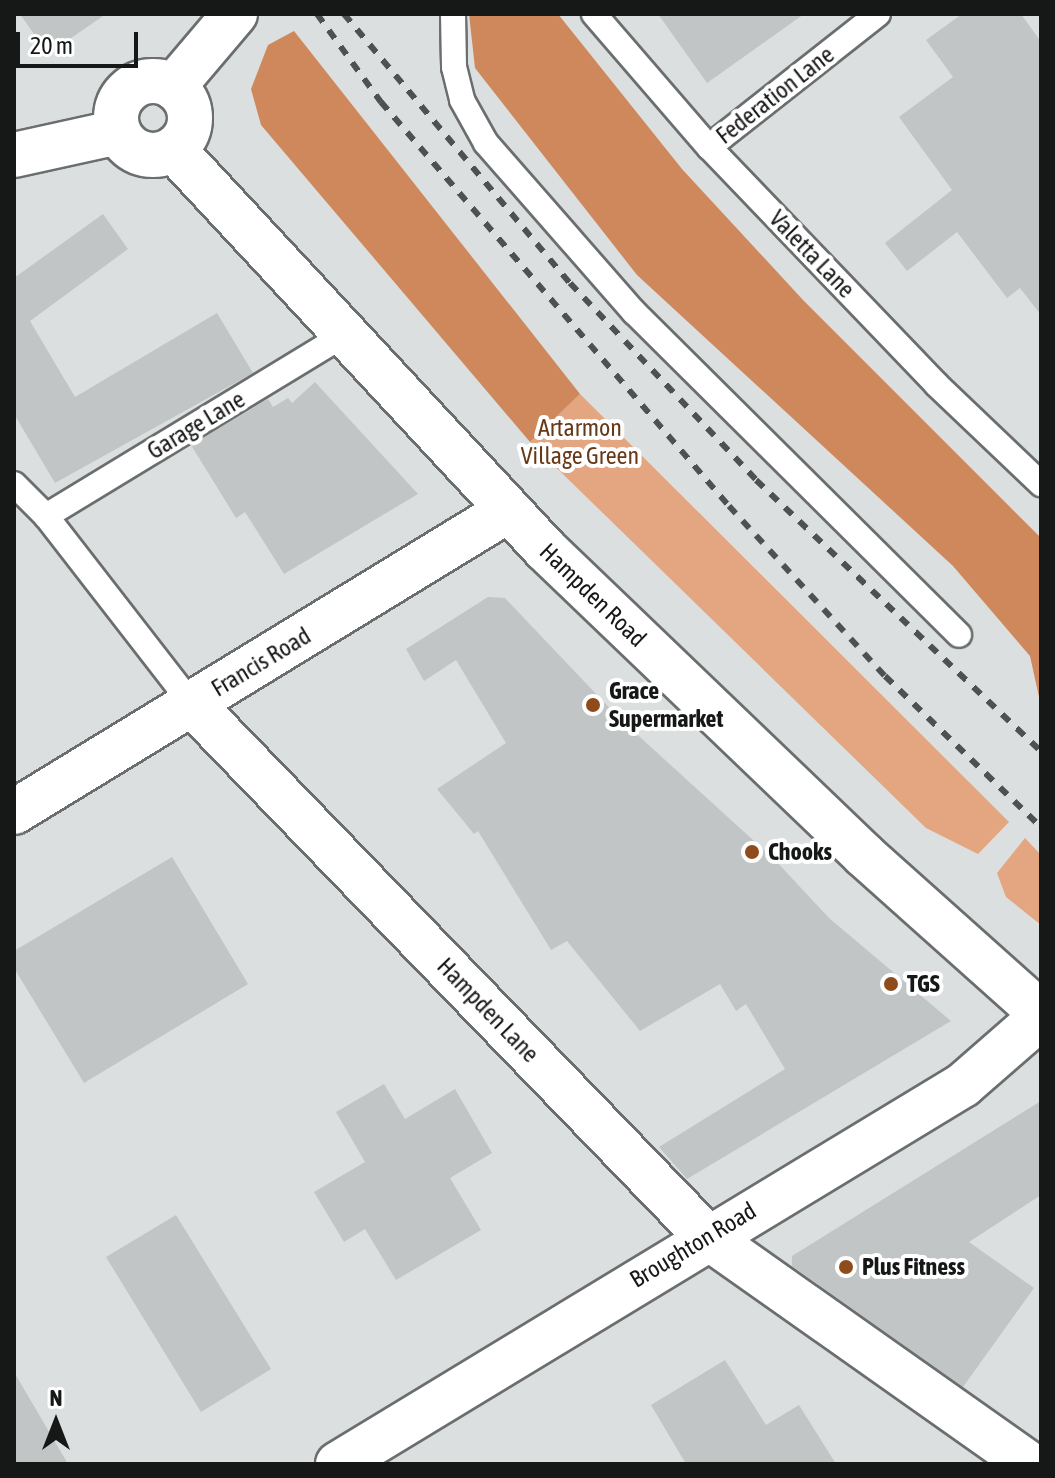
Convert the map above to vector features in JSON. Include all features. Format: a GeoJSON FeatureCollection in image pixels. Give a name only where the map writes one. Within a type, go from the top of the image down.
{"type":"FeatureCollection","features":[{"type":"Feature","properties":{"kind":"street"},"geometry":{"type":"LineString","coordinates":[[173,87],[235,14]]}},
{"type":"Feature","properties":{"kind":"street"},"geometry":{"type":"LineString","coordinates":[[150,81],[173,87],[189,113],[186,134],[173,149],[148,155],[126,143],[119,132],[116,110],[129,90],[150,81]]}},
{"type":"Feature","properties":{"kind":"street"},"geometry":{"type":"LineString","coordinates":[[14,155],[119,132]]}},
{"type":"Feature","properties":{"kind":"street","name":"Hampden Road"},"geometry":{"type":"LineString","coordinates":[[173,149],[347,333],[507,511],[864,855],[1041,1015]]}},
{"type":"Feature","properties":{"kind":"street","name":"Francis Road"},"geometry":{"type":"LineString","coordinates":[[14,812],[462,543],[507,511]]}},
{"type":"Feature","properties":{"kind":"street","name":"Hampden Lane"},"geometry":{"type":"LineString","coordinates":[[191,703],[706,1236],[1029,1464]]}},
{"type":"Feature","properties":{"kind":"street","name":"Broughton Road"},"geometry":{"type":"LineString","coordinates":[[338,1464],[706,1236],[963,1085],[1041,1015]]}},
{"type":"Feature","properties":{"kind":"lane"},"geometry":{"type":"LineString","coordinates":[[453,14],[454,67],[462,100],[486,143],[634,312],[959,635]]}},
{"type":"Feature","properties":{"kind":"lane","name":"Valetta Lane"},"geometry":{"type":"LineString","coordinates":[[594,14],[709,147],[937,385],[1041,484]]}},
{"type":"Feature","properties":{"kind":"lane","name":"Federation Lane"},"geometry":{"type":"LineString","coordinates":[[709,147],[878,14]]}},
{"type":"Feature","properties":{"kind":"lane","name":"Garage Lane"},"geometry":{"type":"LineString","coordinates":[[46,516],[347,333]]}},
{"type":"Feature","properties":{"kind":"lane","name":"Hampden Lane"},"geometry":{"type":"LineString","coordinates":[[14,484],[46,516],[191,703]]}},
{"type":"Feature","properties":{"kind":"green space","name":"Artarmon Village Green"},"geometry":{"type":"Polygon","coordinates":[[[580,394],[1009,822],[978,854],[926,828],[530,442],[580,394]]]}},
{"type":"Feature","properties":{"kind":"green space"},"geometry":{"type":"Polygon","coordinates":[[[1025,838],[1041,855],[1041,925],[1006,897],[997,873],[1025,838]]]}},
{"type":"Feature","properties":{"kind":"shaded area"},"geometry":{"type":"Polygon","coordinates":[[[469,14],[558,14],[682,169],[803,300],[1041,538],[1041,706],[1030,656],[953,566],[637,275],[475,68],[469,14]]]}},
{"type":"Feature","properties":{"kind":"shaded area"},"geometry":{"type":"Polygon","coordinates":[[[294,31],[580,394],[530,442],[261,125],[251,89],[268,45],[294,31]]]}},
{"type":"Feature","properties":{"kind":"building"},"geometry":{"type":"Polygon","coordinates":[[[20,14],[106,14],[48,54],[20,14]]]}},
{"type":"Feature","properties":{"kind":"building"},"geometry":{"type":"Polygon","coordinates":[[[658,14],[804,14],[707,83],[658,14]]]}},
{"type":"Feature","properties":{"kind":"building"},"geometry":{"type":"Polygon","coordinates":[[[962,14],[1021,14],[1041,42],[1041,315],[1020,288],[1007,298],[957,232],[907,271],[885,243],[952,190],[899,117],[953,77],[926,40],[962,14]]]}},
{"type":"Feature","properties":{"kind":"building"},"geometry":{"type":"Polygon","coordinates":[[[103,214],[128,249],[30,321],[75,397],[217,313],[253,373],[55,483],[14,414],[14,278],[103,214]]]}},
{"type":"Feature","properties":{"kind":"building"},"geometry":{"type":"Polygon","coordinates":[[[315,382],[418,494],[284,574],[245,512],[236,518],[191,445],[268,399],[273,407],[288,398],[292,403],[315,382]]]}},
{"type":"Feature","properties":{"kind":"building"},"geometry":{"type":"Polygon","coordinates":[[[488,597],[505,598],[619,718],[775,860],[829,918],[951,1021],[687,1179],[659,1147],[785,1069],[746,1004],[736,1011],[720,984],[640,1031],[567,941],[551,950],[478,831],[474,834],[437,789],[506,743],[456,660],[424,681],[406,649],[488,597]]]}},
{"type":"Feature","properties":{"kind":"building"},"geometry":{"type":"Polygon","coordinates":[[[172,857],[248,984],[84,1083],[14,968],[14,951],[172,857]]]}},
{"type":"Feature","properties":{"kind":"building"},"geometry":{"type":"Polygon","coordinates":[[[384,1084],[405,1119],[455,1089],[492,1153],[450,1178],[481,1230],[396,1280],[365,1229],[344,1242],[314,1192],[365,1162],[336,1112],[384,1084]]]}},
{"type":"Feature","properties":{"kind":"building"},"geometry":{"type":"Polygon","coordinates":[[[1041,1101],[1041,1195],[969,1242],[1034,1288],[963,1387],[792,1266],[792,1256],[1041,1101]]]}},
{"type":"Feature","properties":{"kind":"building"},"geometry":{"type":"Polygon","coordinates":[[[176,1215],[271,1369],[201,1412],[106,1257],[176,1215]]]}},
{"type":"Feature","properties":{"kind":"building"},"geometry":{"type":"Polygon","coordinates":[[[725,1360],[766,1425],[799,1405],[836,1464],[686,1464],[651,1405],[725,1360]]]}},
{"type":"Feature","properties":{"kind":"building"},"geometry":{"type":"Polygon","coordinates":[[[14,1372],[68,1464],[14,1464],[14,1372]]]}},
{"type":"Feature","properties":{"kind":"railway"},"geometry":{"type":"LineString","coordinates":[[317,14],[381,102],[729,506],[885,676],[1041,827]]}},
{"type":"Feature","properties":{"kind":"railway"},"geometry":{"type":"LineString","coordinates":[[344,14],[570,283],[756,480],[1041,751]]}},
{"type":"Feature","properties":{"kind":"place","name":"Grace Supermarket"},"geometry":{"type":"Point","coordinates":[593,705]}},
{"type":"Feature","properties":{"kind":"place","name":"Chooks"},"geometry":{"type":"Point","coordinates":[752,852]}},
{"type":"Feature","properties":{"kind":"place","name":"TGS"},"geometry":{"type":"Point","coordinates":[891,984]}},
{"type":"Feature","properties":{"kind":"place","name":"Plus Fitness"},"geometry":{"type":"Point","coordinates":[846,1267]}}]}
